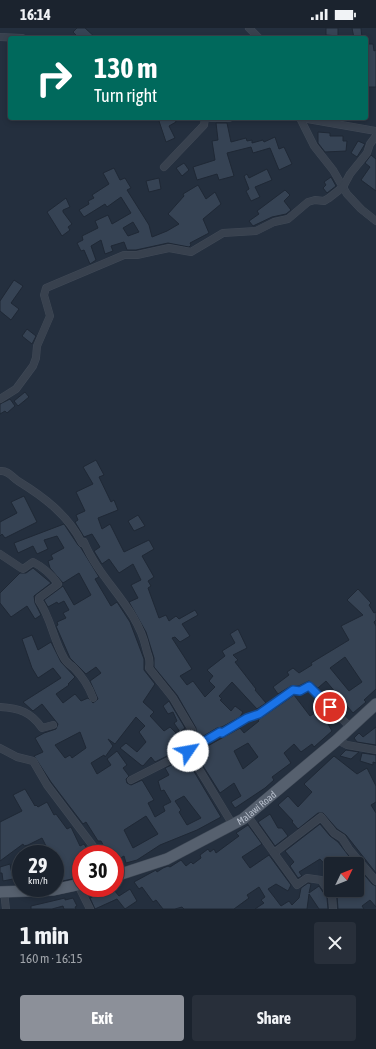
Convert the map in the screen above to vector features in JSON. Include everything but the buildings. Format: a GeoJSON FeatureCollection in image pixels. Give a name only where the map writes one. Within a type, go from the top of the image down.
{"type":"FeatureCollection","features":[{"type":"Feature","properties":{"kind":"main road","name":"Malawi Road"},"geometry":{"type":"LineString","coordinates":[[124,873],[167,859],[233,825],[338,740],[376,704]]}},
{"type":"Feature","properties":{"kind":"main road"},"geometry":{"type":"LineString","coordinates":[[2,892],[53,890],[72,886]]}},
{"type":"Feature","properties":{"kind":"street"},"geometry":{"type":"LineString","coordinates":[[249,28],[257,36]]}},
{"type":"Feature","properties":{"kind":"street"},"geometry":{"type":"LineString","coordinates":[[164,167],[204,125],[205,120]]}},
{"type":"Feature","properties":{"kind":"street"},"geometry":{"type":"LineString","coordinates":[[302,120],[314,146],[343,187],[361,209],[376,221]]}},
{"type":"Feature","properties":{"kind":"street"},"geometry":{"type":"LineString","coordinates":[[313,120],[376,131]]}},
{"type":"Feature","properties":{"kind":"street"},"geometry":{"type":"LineString","coordinates":[[0,399],[16,389],[33,366],[36,358],[37,346],[50,316],[44,295],[46,288],[124,255],[137,255],[169,248],[192,252],[222,233],[256,231],[274,222],[288,219],[308,202],[315,200],[324,201],[343,187],[350,174],[367,153],[370,144],[376,136]]}},
{"type":"Feature","properties":{"kind":"street"},"geometry":{"type":"LineString","coordinates":[[0,471],[6,471],[18,481],[28,486],[62,514],[76,531],[82,543],[84,542],[101,574],[124,601],[141,633],[151,661],[149,668],[179,706],[192,730],[180,738],[233,825]]}},
{"type":"Feature","properties":{"kind":"street"},"geometry":{"type":"LineString","coordinates":[[0,554],[23,569],[33,562],[40,565],[49,572],[58,584],[39,598],[38,601],[47,614],[55,642],[65,660],[79,673],[90,689],[93,698]]}},
{"type":"Feature","properties":{"kind":"street"},"geometry":{"type":"LineString","coordinates":[[130,780],[188,751],[220,732],[222,733],[247,718],[259,714],[293,690],[300,691],[309,686],[350,728]]}},
{"type":"Feature","properties":{"kind":"street"},"geometry":{"type":"LineString","coordinates":[[0,707],[13,707],[24,710],[33,716],[42,728],[54,725]]}},
{"type":"Feature","properties":{"kind":"street"},"geometry":{"type":"LineString","coordinates":[[338,740],[347,745],[376,750]]}},
{"type":"Feature","properties":{"kind":"street"},"geometry":{"type":"LineString","coordinates":[[0,748],[17,757],[33,761],[47,785],[92,845]]}},
{"type":"Feature","properties":{"kind":"street"},"geometry":{"type":"LineString","coordinates":[[247,815],[297,885],[307,878],[321,880],[332,896],[333,909]]}},
{"type":"Feature","properties":{"kind":"street"},"geometry":{"type":"LineString","coordinates":[[274,853],[321,817],[334,833],[342,838],[349,849],[376,881]]}},
{"type":"Feature","properties":{"kind":"street"},"geometry":{"type":"LineString","coordinates":[[2,892],[6,909]]}},
{"type":"Feature","properties":{"kind":"street"},"geometry":{"type":"LineString","coordinates":[[85,897],[90,909]]}},
{"type":"Feature","properties":{"kind":"route"},"geometry":{"type":"LineString","coordinates":[[188,751],[220,732],[222,733],[247,718],[259,714],[293,690],[300,691],[309,686],[330,707]]}}]}
